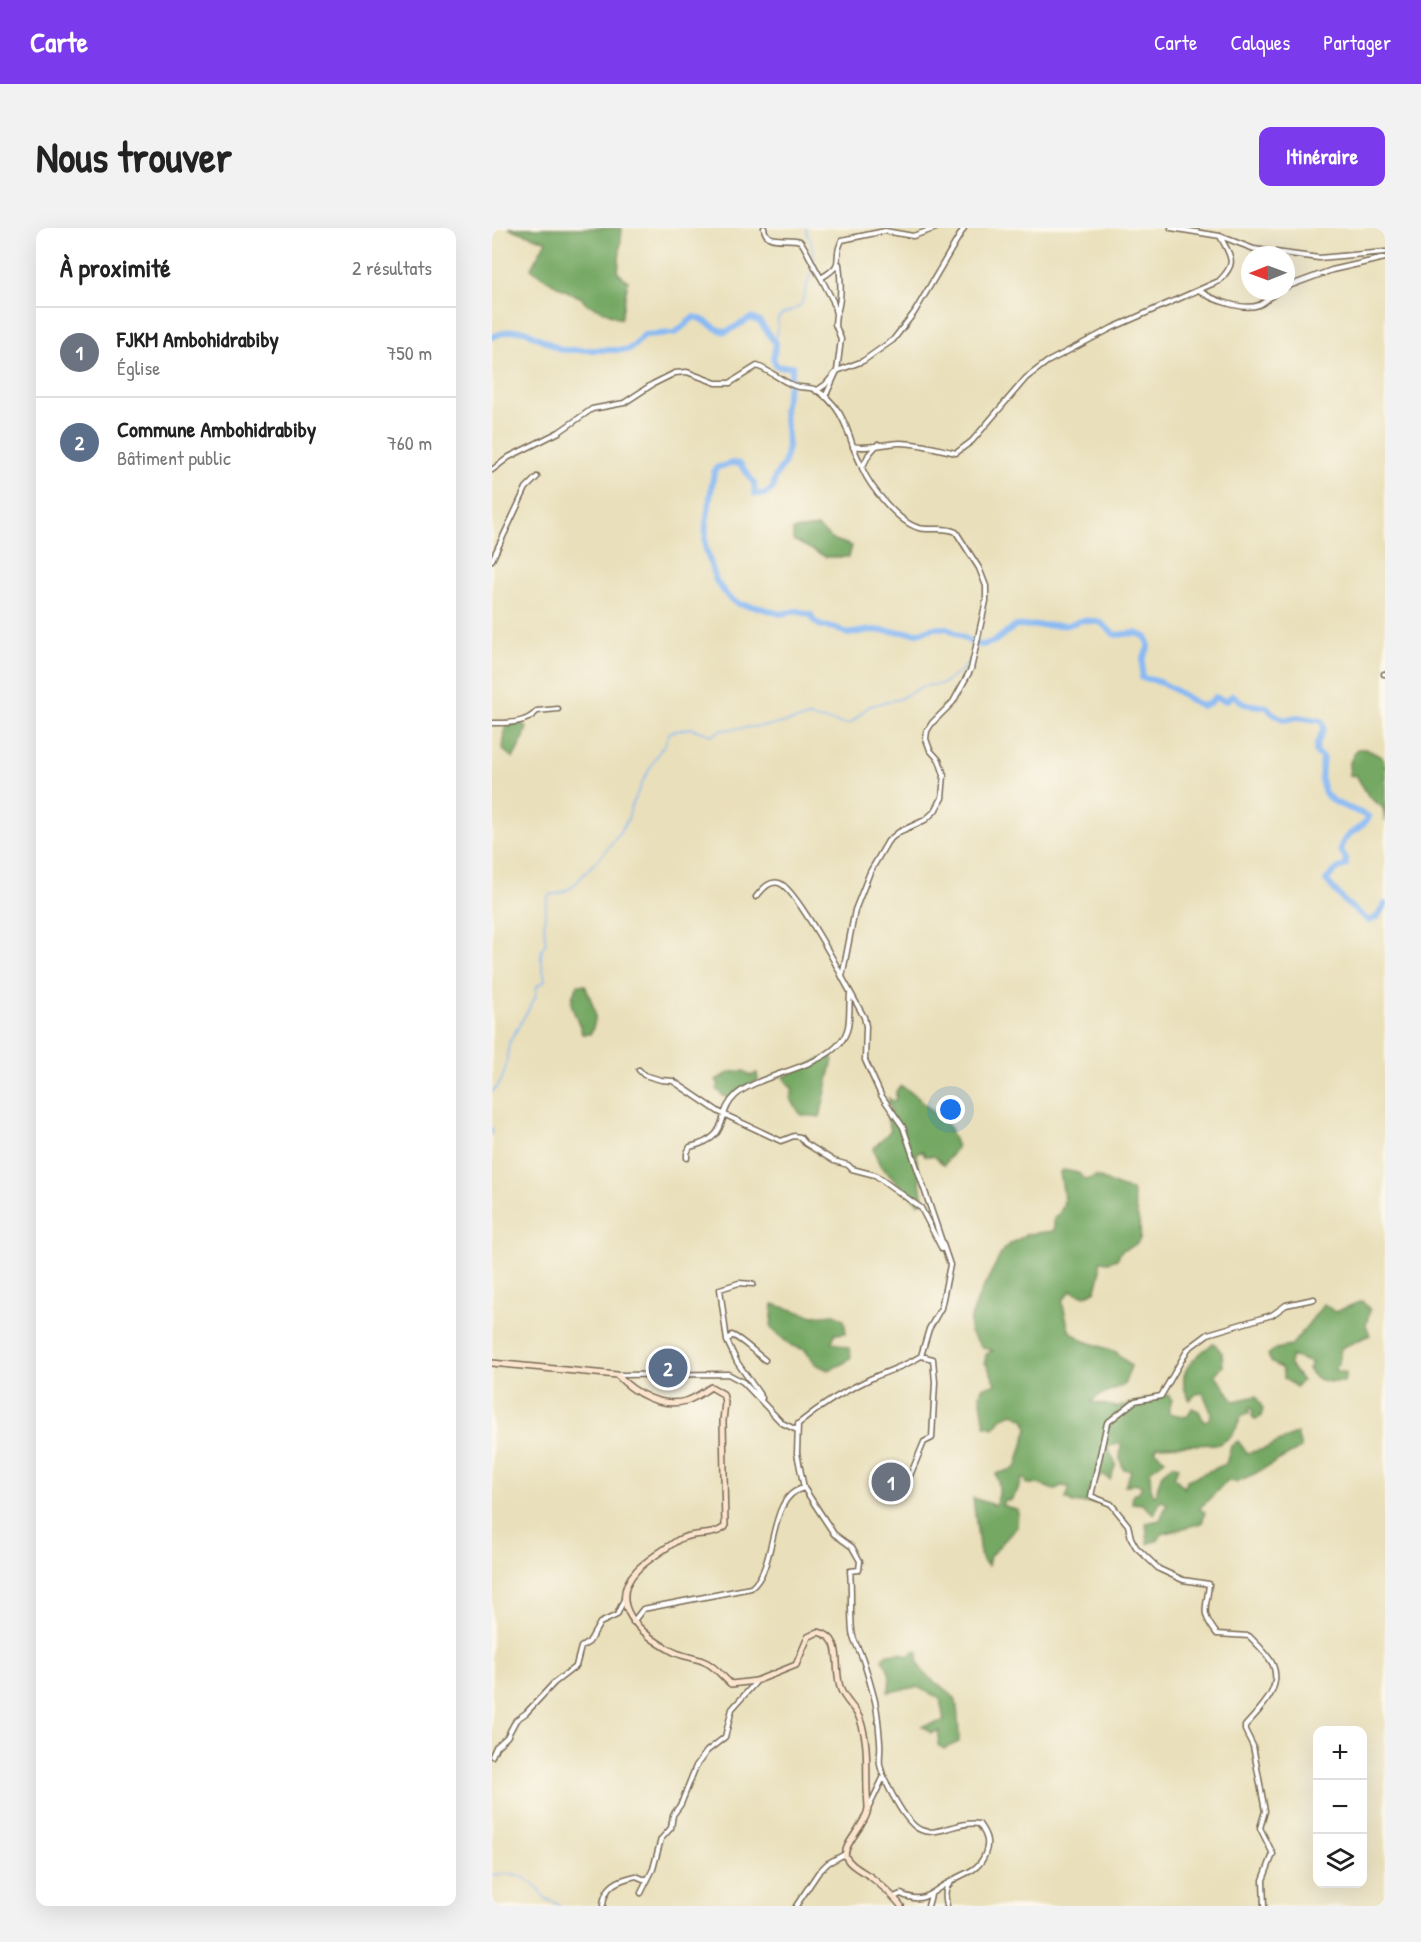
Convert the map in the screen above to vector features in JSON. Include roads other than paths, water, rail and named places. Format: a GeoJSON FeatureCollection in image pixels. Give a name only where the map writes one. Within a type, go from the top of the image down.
{"type":"FeatureCollection","features":[{"type":"Feature","properties":{"kind":"main road"},"geometry":{"type":"LineString","coordinates":[[492,1363],[617,1375],[646,1396],[660,1402],[686,1401],[711,1388],[723,1394],[725,1402],[723,1454],[725,1527],[718,1532],[681,1538],[637,1570],[624,1597],[626,1609],[633,1622],[651,1638],[674,1653],[707,1663],[731,1684],[756,1681],[796,1665],[808,1637],[818,1632],[828,1634],[833,1640],[841,1689],[859,1717],[866,1742],[868,1761],[868,1809],[865,1821],[848,1845],[845,1854],[850,1863],[872,1877],[902,1906]]}},
{"type":"Feature","properties":{"kind":"street"},"geometry":{"type":"LineString","coordinates":[[764,228],[764,233],[769,237],[797,240],[802,243],[821,278],[836,314]]}},
{"type":"Feature","properties":{"kind":"street"},"geometry":{"type":"LineString","coordinates":[[825,398],[837,371],[840,339],[835,324],[840,303],[841,280],[838,261],[840,242],[885,231],[913,236],[936,228]]}},
{"type":"Feature","properties":{"kind":"street"},"geometry":{"type":"LineString","coordinates":[[816,391],[825,385],[837,371],[863,362],[893,340],[914,314],[964,228]]}},
{"type":"Feature","properties":{"kind":"street"},"geometry":{"type":"LineString","coordinates":[[1171,228],[1220,236],[1254,249],[1319,258],[1385,252]]}},
{"type":"Feature","properties":{"kind":"street"},"geometry":{"type":"LineString","coordinates":[[853,446],[860,448],[878,444],[914,444],[956,453],[972,441],[1026,378],[1047,362],[1112,328],[1219,281],[1230,270],[1232,261],[1220,236]]}},
{"type":"Feature","properties":{"kind":"street"},"geometry":{"type":"LineString","coordinates":[[1295,284],[1332,270],[1385,258]]}},
{"type":"Feature","properties":{"kind":"street"},"geometry":{"type":"LineString","coordinates":[[821,278],[834,271],[838,261]]}},
{"type":"Feature","properties":{"kind":"street"},"geometry":{"type":"LineString","coordinates":[[1198,290],[1222,302],[1238,306],[1258,306],[1266,300]]}},
{"type":"Feature","properties":{"kind":"street"},"geometry":{"type":"LineString","coordinates":[[492,470],[509,457],[559,432],[592,409],[624,403],[675,373],[687,372],[716,383],[730,383],[757,366],[796,387],[816,391],[843,416],[853,446],[871,485],[904,521],[919,528],[956,532],[979,568],[986,586],[986,601],[971,669],[953,702],[927,731],[926,739],[930,750],[939,760],[944,775],[942,798],[935,811],[925,820],[899,832],[888,841],[870,872],[855,910],[842,977]]}},
{"type":"Feature","properties":{"kind":"street"},"geometry":{"type":"LineString","coordinates":[[862,468],[869,454],[878,444]]}},
{"type":"Feature","properties":{"kind":"street"},"geometry":{"type":"LineString","coordinates":[[492,560],[526,488],[537,477]]}},
{"type":"Feature","properties":{"kind":"street"},"geometry":{"type":"LineString","coordinates":[[492,723],[516,723],[537,711],[558,709]]}},
{"type":"Feature","properties":{"kind":"street"},"geometry":{"type":"LineString","coordinates":[[756,897],[770,884],[778,882],[785,886],[810,920],[864,1017],[865,1060],[881,1095],[903,1127],[942,1238],[946,1257]]}},
{"type":"Feature","properties":{"kind":"street"},"geometry":{"type":"LineString","coordinates":[[687,1158],[690,1147],[700,1145],[717,1134],[735,1096],[757,1083],[800,1067],[834,1049],[848,1028],[850,994]]}},
{"type":"Feature","properties":{"kind":"street"},"geometry":{"type":"LineString","coordinates":[[639,1070],[644,1075],[673,1081],[709,1106],[781,1141],[794,1136],[800,1137],[805,1143],[834,1161],[875,1175],[921,1208],[950,1265],[941,1308],[929,1329],[921,1356]]}},
{"type":"Feature","properties":{"kind":"street"},"geometry":{"type":"LineString","coordinates":[[753,1284],[739,1283],[720,1289],[727,1341],[737,1362],[763,1402]]}},
{"type":"Feature","properties":{"kind":"street"},"geometry":{"type":"LineString","coordinates":[[1264,1906],[1263,1880],[1273,1854],[1260,1828],[1264,1810],[1253,1746],[1245,1726],[1272,1692],[1275,1678],[1272,1663],[1249,1636],[1217,1634],[1204,1612],[1209,1584],[1183,1580],[1159,1569],[1136,1547],[1128,1524],[1111,1504],[1091,1496],[1107,1423],[1135,1401],[1161,1396],[1188,1349],[1208,1334],[1272,1315],[1286,1305],[1314,1299]]}},
{"type":"Feature","properties":{"kind":"street"},"geometry":{"type":"LineString","coordinates":[[727,1341],[732,1335],[765,1360]]}},
{"type":"Feature","properties":{"kind":"street"},"geometry":{"type":"LineString","coordinates":[[884,1472],[899,1482],[907,1483],[924,1442],[932,1438],[935,1382],[933,1359],[921,1356],[870,1379],[829,1401],[798,1424],[797,1430],[797,1453],[804,1488],[834,1534],[852,1546],[860,1561],[859,1570],[850,1571],[852,1630],[875,1702],[880,1763],[884,1776],[908,1820],[923,1832],[968,1821],[979,1824],[986,1835],[988,1848],[982,1864],[945,1883],[932,1894],[912,1899],[902,1894],[894,1897]]}},
{"type":"Feature","properties":{"kind":"street"},"geometry":{"type":"LineString","coordinates":[[617,1375],[728,1374],[743,1382],[782,1423],[797,1430]]}},
{"type":"Feature","properties":{"kind":"street"},"geometry":{"type":"LineString","coordinates":[[633,1622],[643,1609],[751,1588],[758,1581],[765,1567],[783,1504],[794,1492],[804,1488]]}},
{"type":"Feature","properties":{"kind":"street"},"geometry":{"type":"LineString","coordinates":[[492,1756],[496,1747],[507,1737],[516,1720],[526,1713],[554,1683],[576,1666],[581,1647],[589,1642],[600,1623],[617,1615],[624,1597]]}},
{"type":"Feature","properties":{"kind":"street"},"geometry":{"type":"LineString","coordinates":[[641,1893],[661,1839],[671,1828],[673,1815],[681,1804],[696,1766],[707,1751],[725,1737],[732,1709],[756,1681]]}},
{"type":"Feature","properties":{"kind":"street"},"geometry":{"type":"LineString","coordinates":[[868,1809],[884,1776]]}},
{"type":"Feature","properties":{"kind":"street"},"geometry":{"type":"LineString","coordinates":[[796,1906],[818,1872],[828,1863],[845,1854]]}},
{"type":"Feature","properties":{"kind":"street"},"geometry":{"type":"LineString","coordinates":[[603,1905],[604,1894],[616,1882],[636,1876],[648,1879]]}},
{"type":"Feature","properties":{"kind":"street"},"geometry":{"type":"LineString","coordinates":[[947,1906],[945,1898],[947,1888],[956,1879]]}},
{"type":"Feature","properties":{"kind":"street"},"geometry":{"type":"LineString","coordinates":[[928,1906],[932,1894]]}},
{"type":"Feature","properties":{"kind":"waterway"},"geometry":{"type":"LineString","coordinates":[[806,228],[814,261]]}},
{"type":"Feature","properties":{"kind":"waterway"},"geometry":{"type":"LineString","coordinates":[[776,344],[778,318],[801,305],[813,266]]}},
{"type":"Feature","properties":{"kind":"waterway"},"geometry":{"type":"LineString","coordinates":[[492,337],[508,332],[525,331],[562,350],[627,350],[644,335],[675,333],[694,317],[726,332],[751,318],[760,322],[776,344],[773,358],[776,365],[793,366],[784,409],[788,446],[784,464],[775,477],[773,488],[766,494],[755,494],[754,483],[740,464],[732,463],[716,468],[714,472],[705,546],[716,581],[729,598],[739,604],[780,614],[797,611],[811,615],[814,621],[821,626],[836,628],[848,634],[870,630],[918,633],[934,628],[947,628],[974,644],[983,645],[995,641],[1015,626],[1068,625],[1083,620],[1100,622],[1115,635],[1136,633],[1146,637],[1149,646],[1143,659],[1142,678],[1160,682],[1202,706],[1210,703],[1215,697],[1226,701],[1233,695],[1244,704],[1267,707],[1284,720],[1297,717],[1322,721],[1324,728],[1316,753],[1323,758],[1321,773],[1325,793],[1337,803],[1369,817],[1343,842],[1340,849],[1346,859],[1346,865],[1337,869],[1326,880],[1346,903],[1369,921],[1377,917],[1385,904]]}},
{"type":"Feature","properties":{"kind":"waterway"},"geometry":{"type":"LineString","coordinates":[[973,650],[974,644]]}},
{"type":"Feature","properties":{"kind":"waterway"},"geometry":{"type":"LineString","coordinates":[[492,1092],[500,1083],[505,1071],[509,1043],[535,998],[537,986],[545,981],[541,951],[546,943],[544,919],[549,895],[561,893],[572,887],[617,836],[628,819],[643,781],[670,732],[690,728],[712,735],[722,730],[774,725],[809,717],[844,724],[851,723],[868,707],[899,699],[923,686],[942,684],[959,673],[972,658]]}},
{"type":"Feature","properties":{"kind":"waterway"},"geometry":{"type":"LineString","coordinates":[[492,1128],[492,1135]]}},
{"type":"Feature","properties":{"kind":"waterway"},"geometry":{"type":"LineString","coordinates":[[492,1875],[511,1874],[521,1877],[532,1883],[546,1898],[560,1906]]}},
{"type":"Feature","properties":{"kind":"place","name":"Commune Ambohidrabiby"},"geometry":{"type":"Point","coordinates":[668,1368]}},
{"type":"Feature","properties":{"kind":"place","name":"FJKM Ambohidrabiby"},"geometry":{"type":"Point","coordinates":[891,1482]}}]}
